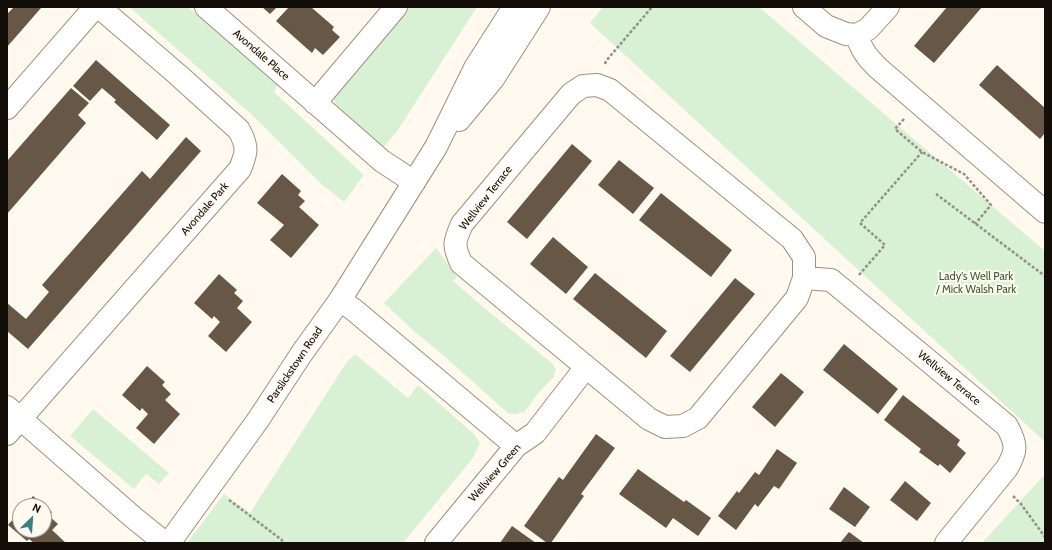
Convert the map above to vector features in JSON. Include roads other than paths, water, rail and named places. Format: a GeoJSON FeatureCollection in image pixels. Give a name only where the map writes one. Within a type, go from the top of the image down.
{"type":"FeatureCollection","features":[{"type":"Feature","properties":{"kind":"street"},"geometry":{"type":"LineString","coordinates":[[7,108],[95,7]]}},
{"type":"Feature","properties":{"kind":"street","name":"Avondale Park"},"geometry":{"type":"LineString","coordinates":[[100,7],[239,130],[244,139],[246,148],[245,158],[240,169],[52,384],[11,420],[165,543]]}},
{"type":"Feature","properties":{"kind":"street","name":"Avondale Place"},"geometry":{"type":"LineString","coordinates":[[206,7],[382,162],[414,182]]}},
{"type":"Feature","properties":{"kind":"street"},"geometry":{"type":"LineString","coordinates":[[315,103],[396,7]]}},
{"type":"Feature","properties":{"kind":"street"},"geometry":{"type":"LineString","coordinates":[[436,147],[475,68],[514,7]]}},
{"type":"Feature","properties":{"kind":"street"},"geometry":{"type":"LineString","coordinates":[[436,147],[493,79],[539,7]]}},
{"type":"Feature","properties":{"kind":"street"},"geometry":{"type":"LineString","coordinates":[[804,7],[826,26],[846,34],[857,35],[868,29],[888,7]]}},
{"type":"Feature","properties":{"kind":"street"},"geometry":{"type":"LineString","coordinates":[[857,35],[860,46],[867,57],[878,68],[1045,212]]}},
{"type":"Feature","properties":{"kind":"street","name":"Wellview Terrace"},"geometry":{"type":"LineString","coordinates":[[597,84],[610,90],[792,239],[804,257],[804,278],[797,298],[698,418],[683,426],[665,427],[649,419],[461,263],[455,250],[456,237],[462,224],[571,94],[583,86],[597,84]]}},
{"type":"Feature","properties":{"kind":"street","name":"Parslickstown Road"},"geometry":{"type":"LineString","coordinates":[[169,543],[258,420],[302,353],[340,300],[436,147]]}},
{"type":"Feature","properties":{"kind":"street","name":"Wellview Terrace"},"geometry":{"type":"LineString","coordinates":[[804,278],[831,280],[1008,426],[1014,438],[1015,448],[1007,468],[946,543]]}},
{"type":"Feature","properties":{"kind":"street"},"geometry":{"type":"LineString","coordinates":[[340,300],[354,310],[516,446]]}},
{"type":"Feature","properties":{"kind":"street","name":"Wellview Green"},"geometry":{"type":"LineString","coordinates":[[436,543],[516,446],[535,433],[586,367]]}},
{"type":"Feature","properties":{"kind":"park label","name":"Lady's Well Park / Mick Walsh Park"},"geometry":{"type":"Point","coordinates":[976,283]}}]}
